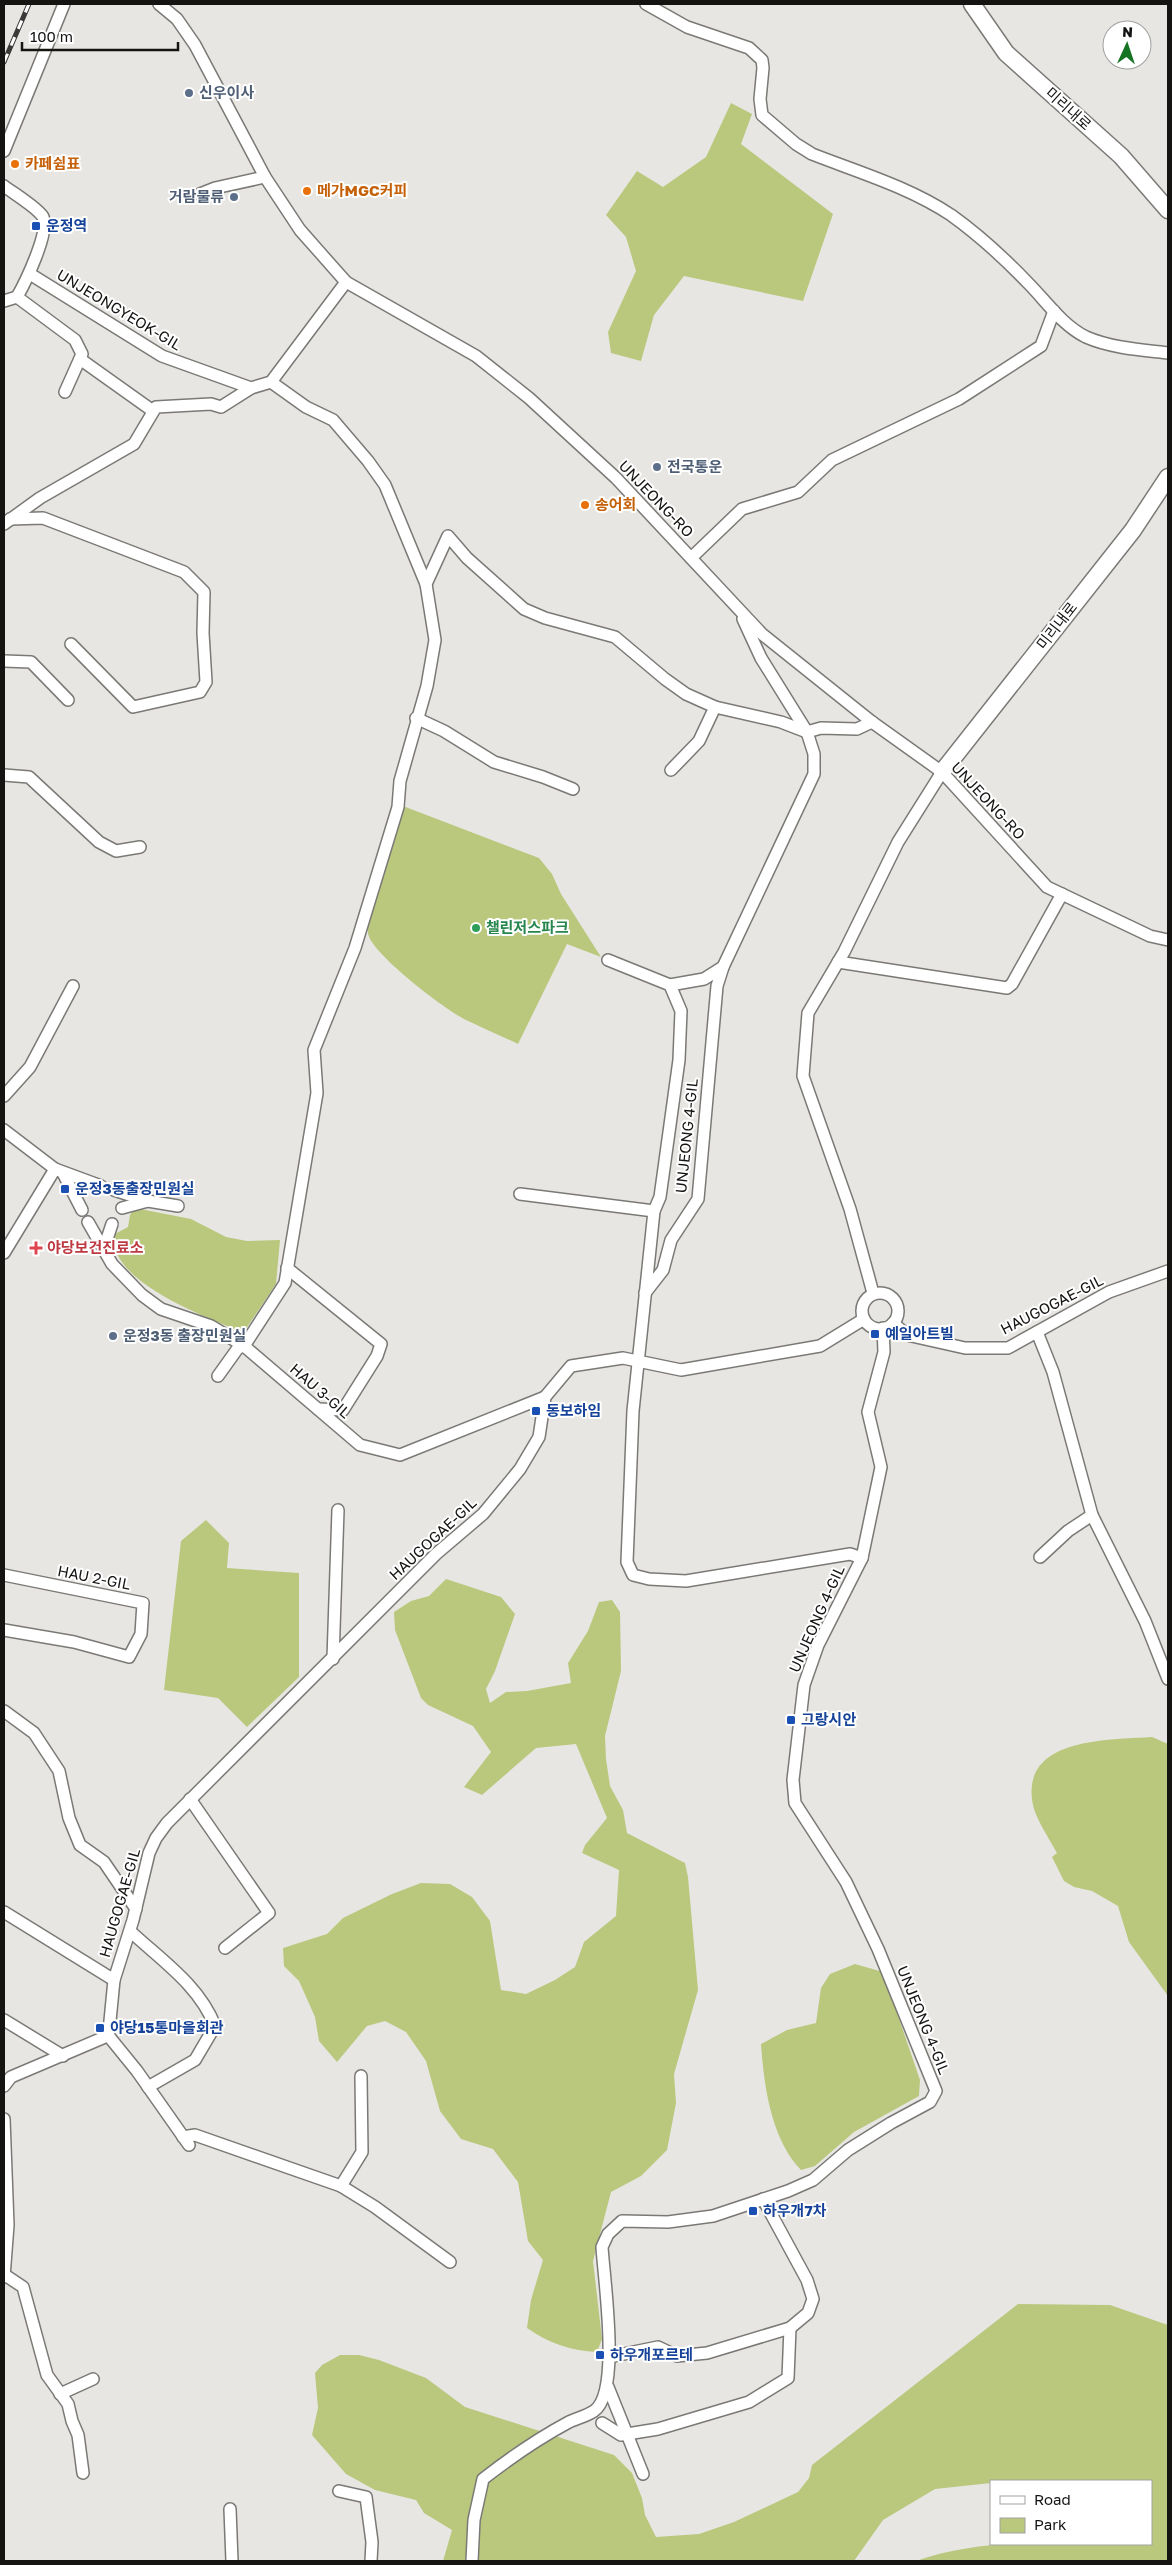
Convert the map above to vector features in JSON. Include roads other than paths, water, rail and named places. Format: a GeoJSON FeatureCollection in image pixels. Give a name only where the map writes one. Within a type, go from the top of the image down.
{"type":"FeatureCollection","features":[{"type":"Feature","properties":{"kind":"street"},"geometry":{"type":"LineString","coordinates":[[4,151],[64,4]]}},
{"type":"Feature","properties":{"kind":"street","name":"UNJEONG-RO"},"geometry":{"type":"LineString","coordinates":[[159,4],[177,19],[196,45],[265,177],[300,230],[346,282],[476,356],[530,398],[616,478],[762,634],[872,722],[942,772],[1047,887],[1150,936],[1168,940]]}},
{"type":"Feature","properties":{"kind":"street"},"geometry":{"type":"LineString","coordinates":[[646,4],[687,27],[749,48],[762,60],[760,108],[768,121],[812,154],[892,185],[950,215],[996,250],[1054,312],[1087,337],[1143,350],[1168,353]]}},
{"type":"Feature","properties":{"kind":"street","name":"미리내로"},"geometry":{"type":"LineString","coordinates":[[972,4],[1006,53],[1120,156],[1168,210]]}},
{"type":"Feature","properties":{"kind":"street"},"geometry":{"type":"LineString","coordinates":[[200,194],[215,188],[265,177]]}},
{"type":"Feature","properties":{"kind":"street"},"geometry":{"type":"LineString","coordinates":[[4,186],[42,216],[45,224],[30,274],[17,297],[4,301]]}},
{"type":"Feature","properties":{"kind":"street","name":"UNJEONGYEOK-GIL"},"geometry":{"type":"LineString","coordinates":[[30,274],[162,356],[251,388]]}},
{"type":"Feature","properties":{"kind":"street"},"geometry":{"type":"LineString","coordinates":[[7,521],[40,498],[134,444],[156,407],[212,404],[221,407],[251,388],[271,382],[346,282]]}},
{"type":"Feature","properties":{"kind":"street"},"geometry":{"type":"LineString","coordinates":[[17,297],[75,340],[82,354],[64,392]]}},
{"type":"Feature","properties":{"kind":"street"},"geometry":{"type":"LineString","coordinates":[[691,558],[742,509],[798,492],[832,460],[959,399],[1041,346],[1054,312]]}},
{"type":"Feature","properties":{"kind":"street"},"geometry":{"type":"LineString","coordinates":[[80,359],[154,411]]}},
{"type":"Feature","properties":{"kind":"street"},"geometry":{"type":"LineString","coordinates":[[218,1376],[238,1348],[244,1346],[285,1282],[312,1134],[317,1093],[314,1050],[355,948],[398,806],[400,781],[427,686],[435,640],[426,584],[385,485],[368,461],[333,420],[306,406],[271,382]]}},
{"type":"Feature","properties":{"kind":"street","name":"미리내로"},"geometry":{"type":"LineString","coordinates":[[942,772],[1133,530],[1168,477]]}},
{"type":"Feature","properties":{"kind":"street"},"geometry":{"type":"LineString","coordinates":[[7,521],[43,518],[184,572],[204,592],[202,633],[206,682],[200,692],[133,707],[71,644]]}},
{"type":"Feature","properties":{"kind":"street"},"geometry":{"type":"LineString","coordinates":[[426,584],[448,536],[467,558],[524,609],[545,618],[615,637],[664,679],[686,694],[715,707],[781,722],[807,732],[821,728],[857,728],[872,722]]}},
{"type":"Feature","properties":{"kind":"street","name":"UNJEONG 4-GIL"},"geometry":{"type":"LineString","coordinates":[[644,1295],[663,1270],[671,1240],[698,1200],[717,986],[723,967],[814,774],[814,754],[807,732],[761,658],[738,609]]}},
{"type":"Feature","properties":{"kind":"street"},"geometry":{"type":"LineString","coordinates":[[4,661],[31,662],[68,700]]}},
{"type":"Feature","properties":{"kind":"street"},"geometry":{"type":"LineString","coordinates":[[671,770],[699,742],[715,707]]}},
{"type":"Feature","properties":{"kind":"street"},"geometry":{"type":"LineString","coordinates":[[417,718],[444,731],[494,762],[543,776],[573,789]]}},
{"type":"Feature","properties":{"kind":"street"},"geometry":{"type":"LineString","coordinates":[[873,1294],[850,1209],[803,1076],[808,1013],[838,962],[898,842],[942,772]]}},
{"type":"Feature","properties":{"kind":"street"},"geometry":{"type":"LineString","coordinates":[[4,776],[10,774],[29,777],[99,842],[116,852],[140,847]]}},
{"type":"Feature","properties":{"kind":"street"},"geometry":{"type":"LineString","coordinates":[[838,962],[1007,988],[1012,984],[1062,894]]}},
{"type":"Feature","properties":{"kind":"street"},"geometry":{"type":"LineString","coordinates":[[608,960],[670,985],[704,979],[723,967]]}},
{"type":"Feature","properties":{"kind":"street","name":"UNJEONG 4-GIL"},"geometry":{"type":"LineString","coordinates":[[670,985],[681,1011],[679,1060],[660,1197],[654,1212],[637,1361],[627,1562],[633,1574],[648,1579],[686,1581],[850,1554],[862,1558]]}},
{"type":"Feature","properties":{"kind":"street"},"geometry":{"type":"LineString","coordinates":[[4,1096],[30,1067],[73,986]]}},
{"type":"Feature","properties":{"kind":"street"},"geometry":{"type":"LineString","coordinates":[[4,1130],[59,1171],[101,1186]]}},
{"type":"Feature","properties":{"kind":"street"},"geometry":{"type":"LineString","coordinates":[[59,1171],[82,1210]]}},
{"type":"Feature","properties":{"kind":"street"},"geometry":{"type":"LineString","coordinates":[[4,1253],[59,1171]]}},
{"type":"Feature","properties":{"kind":"street"},"geometry":{"type":"LineString","coordinates":[[114,1190],[148,1201],[178,1206]]}},
{"type":"Feature","properties":{"kind":"street"},"geometry":{"type":"LineString","coordinates":[[520,1194],[654,1212]]}},
{"type":"Feature","properties":{"kind":"street"},"geometry":{"type":"LineString","coordinates":[[122,1208],[148,1201]]}},
{"type":"Feature","properties":{"kind":"street","name":"HAU 3-GIL"},"geometry":{"type":"LineString","coordinates":[[88,1222],[112,1264],[125,1279],[161,1309],[211,1326],[244,1346],[360,1445],[400,1455],[545,1397]]}},
{"type":"Feature","properties":{"kind":"street"},"geometry":{"type":"LineString","coordinates":[[104,1248],[112,1224]]}},
{"type":"Feature","properties":{"kind":"street"},"geometry":{"type":"LineString","coordinates":[[287,1268],[381,1344],[377,1356],[343,1410],[318,1409]]}},
{"type":"Feature","properties":{"kind":"street","name":"HAUGOGAE-GIL"},"geometry":{"type":"LineString","coordinates":[[864,1319],[869,1325],[888,1326],[907,1335],[965,1348],[1008,1348],[1109,1292],[1168,1271]]}},
{"type":"Feature","properties":{"kind":"street"},"geometry":{"type":"LineString","coordinates":[[545,1397],[571,1366],[623,1358],[681,1370],[820,1346],[864,1319],[862,1309],[865,1300],[873,1294],[883,1293],[892,1297],[897,1305],[898,1314],[888,1326]]}},
{"type":"Feature","properties":{"kind":"street","name":"UNJEONG 4-GIL"},"geometry":{"type":"LineString","coordinates":[[643,2474],[608,2387],[609,2357],[602,2247],[608,2234],[622,2222],[668,2222],[713,2216],[813,2180],[848,2150],[891,2123],[930,2102],[936,2091],[878,1949],[846,1882],[795,1803],[792,1780],[804,1685],[818,1645],[862,1558],[881,1467],[868,1412],[884,1352],[888,1326]]}},
{"type":"Feature","properties":{"kind":"street"},"geometry":{"type":"LineString","coordinates":[[1037,1332],[1053,1372],[1092,1516],[1146,1621],[1168,1679]]}},
{"type":"Feature","properties":{"kind":"street","name":"HAUGOGAE-GIL"},"geometry":{"type":"LineString","coordinates":[[107,2034],[114,1980],[130,1931],[149,1853],[156,1838],[167,1823],[190,1799],[333,1659],[436,1554],[483,1514],[520,1470],[539,1436],[545,1397]]}},
{"type":"Feature","properties":{"kind":"street"},"geometry":{"type":"LineString","coordinates":[[333,1659],[338,1510]]}},
{"type":"Feature","properties":{"kind":"street"},"geometry":{"type":"LineString","coordinates":[[1040,1557],[1068,1531],[1092,1516]]}},
{"type":"Feature","properties":{"kind":"street","name":"HAU 2-GIL"},"geometry":{"type":"LineString","coordinates":[[4,1575],[143,1603],[141,1634],[129,1657],[74,1642],[4,1630]]}},
{"type":"Feature","properties":{"kind":"street"},"geometry":{"type":"LineString","coordinates":[[4,1711],[34,1734],[60,1771],[69,1818],[80,1845],[104,1862],[136,1909]]}},
{"type":"Feature","properties":{"kind":"street"},"geometry":{"type":"LineString","coordinates":[[190,1799],[269,1913],[225,1948]]}},
{"type":"Feature","properties":{"kind":"street","name":"HAUGOGAE-GIL"},"geometry":{"type":"LineString","coordinates":[[4,1912],[114,1980]]}},
{"type":"Feature","properties":{"kind":"street"},"geometry":{"type":"LineString","coordinates":[[130,1931],[174,1968],[208,2008],[216,2026],[195,2060],[148,2087]]}},
{"type":"Feature","properties":{"kind":"street"},"geometry":{"type":"LineString","coordinates":[[4,2020],[62,2056]]}},
{"type":"Feature","properties":{"kind":"street"},"geometry":{"type":"LineString","coordinates":[[4,2086],[11,2078],[105,2038],[107,2034],[148,2087],[186,2141],[195,2135],[341,2186],[375,2207],[450,2262]]}},
{"type":"Feature","properties":{"kind":"street"},"geometry":{"type":"LineString","coordinates":[[341,2186],[362,2152],[361,2076]]}},
{"type":"Feature","properties":{"kind":"street"},"geometry":{"type":"LineString","coordinates":[[4,2119],[8,2225],[4,2276],[23,2287],[47,2375],[68,2404],[78,2435],[83,2473]]}},
{"type":"Feature","properties":{"kind":"street"},"geometry":{"type":"LineString","coordinates":[[609,2357],[658,2347],[677,2356],[707,2353],[790,2328],[808,2313],[813,2298],[806,2280],[763,2199]]}},
{"type":"Feature","properties":{"kind":"street"},"geometry":{"type":"LineString","coordinates":[[602,2423],[621,2435],[658,2429],[749,2402],[788,2378],[790,2328]]}},
{"type":"Feature","properties":{"kind":"street"},"geometry":{"type":"LineString","coordinates":[[60,2394],[93,2379]]}},
{"type":"Feature","properties":{"kind":"street"},"geometry":{"type":"LineString","coordinates":[[472,2561],[474,2520],[482,2478],[513,2456],[570,2422],[595,2411],[605,2397],[608,2387]]}},
{"type":"Feature","properties":{"kind":"street"},"geometry":{"type":"LineString","coordinates":[[339,2490],[366,2497],[372,2542],[371,2561]]}},
{"type":"Feature","properties":{"kind":"street"},"geometry":{"type":"LineString","coordinates":[[230,2509],[232,2561]]}},
{"type":"Feature","properties":{"kind":"railway"},"geometry":{"type":"LineString","coordinates":[[4,62],[29,4]]}},
{"type":"Feature","properties":{"kind":"place","name":"신우이사"},"geometry":{"type":"Point","coordinates":[189,93]}},
{"type":"Feature","properties":{"kind":"place","name":"카페쉼표"},"geometry":{"type":"Point","coordinates":[15,164]}},
{"type":"Feature","properties":{"kind":"place","name":"메가MGC커피"},"geometry":{"type":"Point","coordinates":[307,191]}},
{"type":"Feature","properties":{"kind":"place","name":"거람물류"},"geometry":{"type":"Point","coordinates":[234,197]}},
{"type":"Feature","properties":{"kind":"place","name":"운정역"},"geometry":{"type":"Point","coordinates":[36,226]}},
{"type":"Feature","properties":{"kind":"place","name":"전국통운"},"geometry":{"type":"Point","coordinates":[657,467]}},
{"type":"Feature","properties":{"kind":"place","name":"송어회"},"geometry":{"type":"Point","coordinates":[585,505]}},
{"type":"Feature","properties":{"kind":"place","name":"챌린저스파크"},"geometry":{"type":"Point","coordinates":[476,928]}},
{"type":"Feature","properties":{"kind":"place","name":"운정3동출장민원실"},"geometry":{"type":"Point","coordinates":[65,1189]}},
{"type":"Feature","properties":{"kind":"place","name":"야당보건진료소"},"geometry":{"type":"Point","coordinates":[36,1248]}},
{"type":"Feature","properties":{"kind":"place","name":"예일아트빌"},"geometry":{"type":"Point","coordinates":[875,1334]}},
{"type":"Feature","properties":{"kind":"place","name":"운정3동 출장민원실"},"geometry":{"type":"Point","coordinates":[113,1336]}},
{"type":"Feature","properties":{"kind":"place","name":"동보하임"},"geometry":{"type":"Point","coordinates":[536,1411]}},
{"type":"Feature","properties":{"kind":"place","name":"그랑시안"},"geometry":{"type":"Point","coordinates":[791,1720]}},
{"type":"Feature","properties":{"kind":"place","name":"야당15통마을회관"},"geometry":{"type":"Point","coordinates":[100,2028]}},
{"type":"Feature","properties":{"kind":"place","name":"하우개7차"},"geometry":{"type":"Point","coordinates":[753,2211]}},
{"type":"Feature","properties":{"kind":"place","name":"하우개포르테"},"geometry":{"type":"Point","coordinates":[600,2355]}}]}
